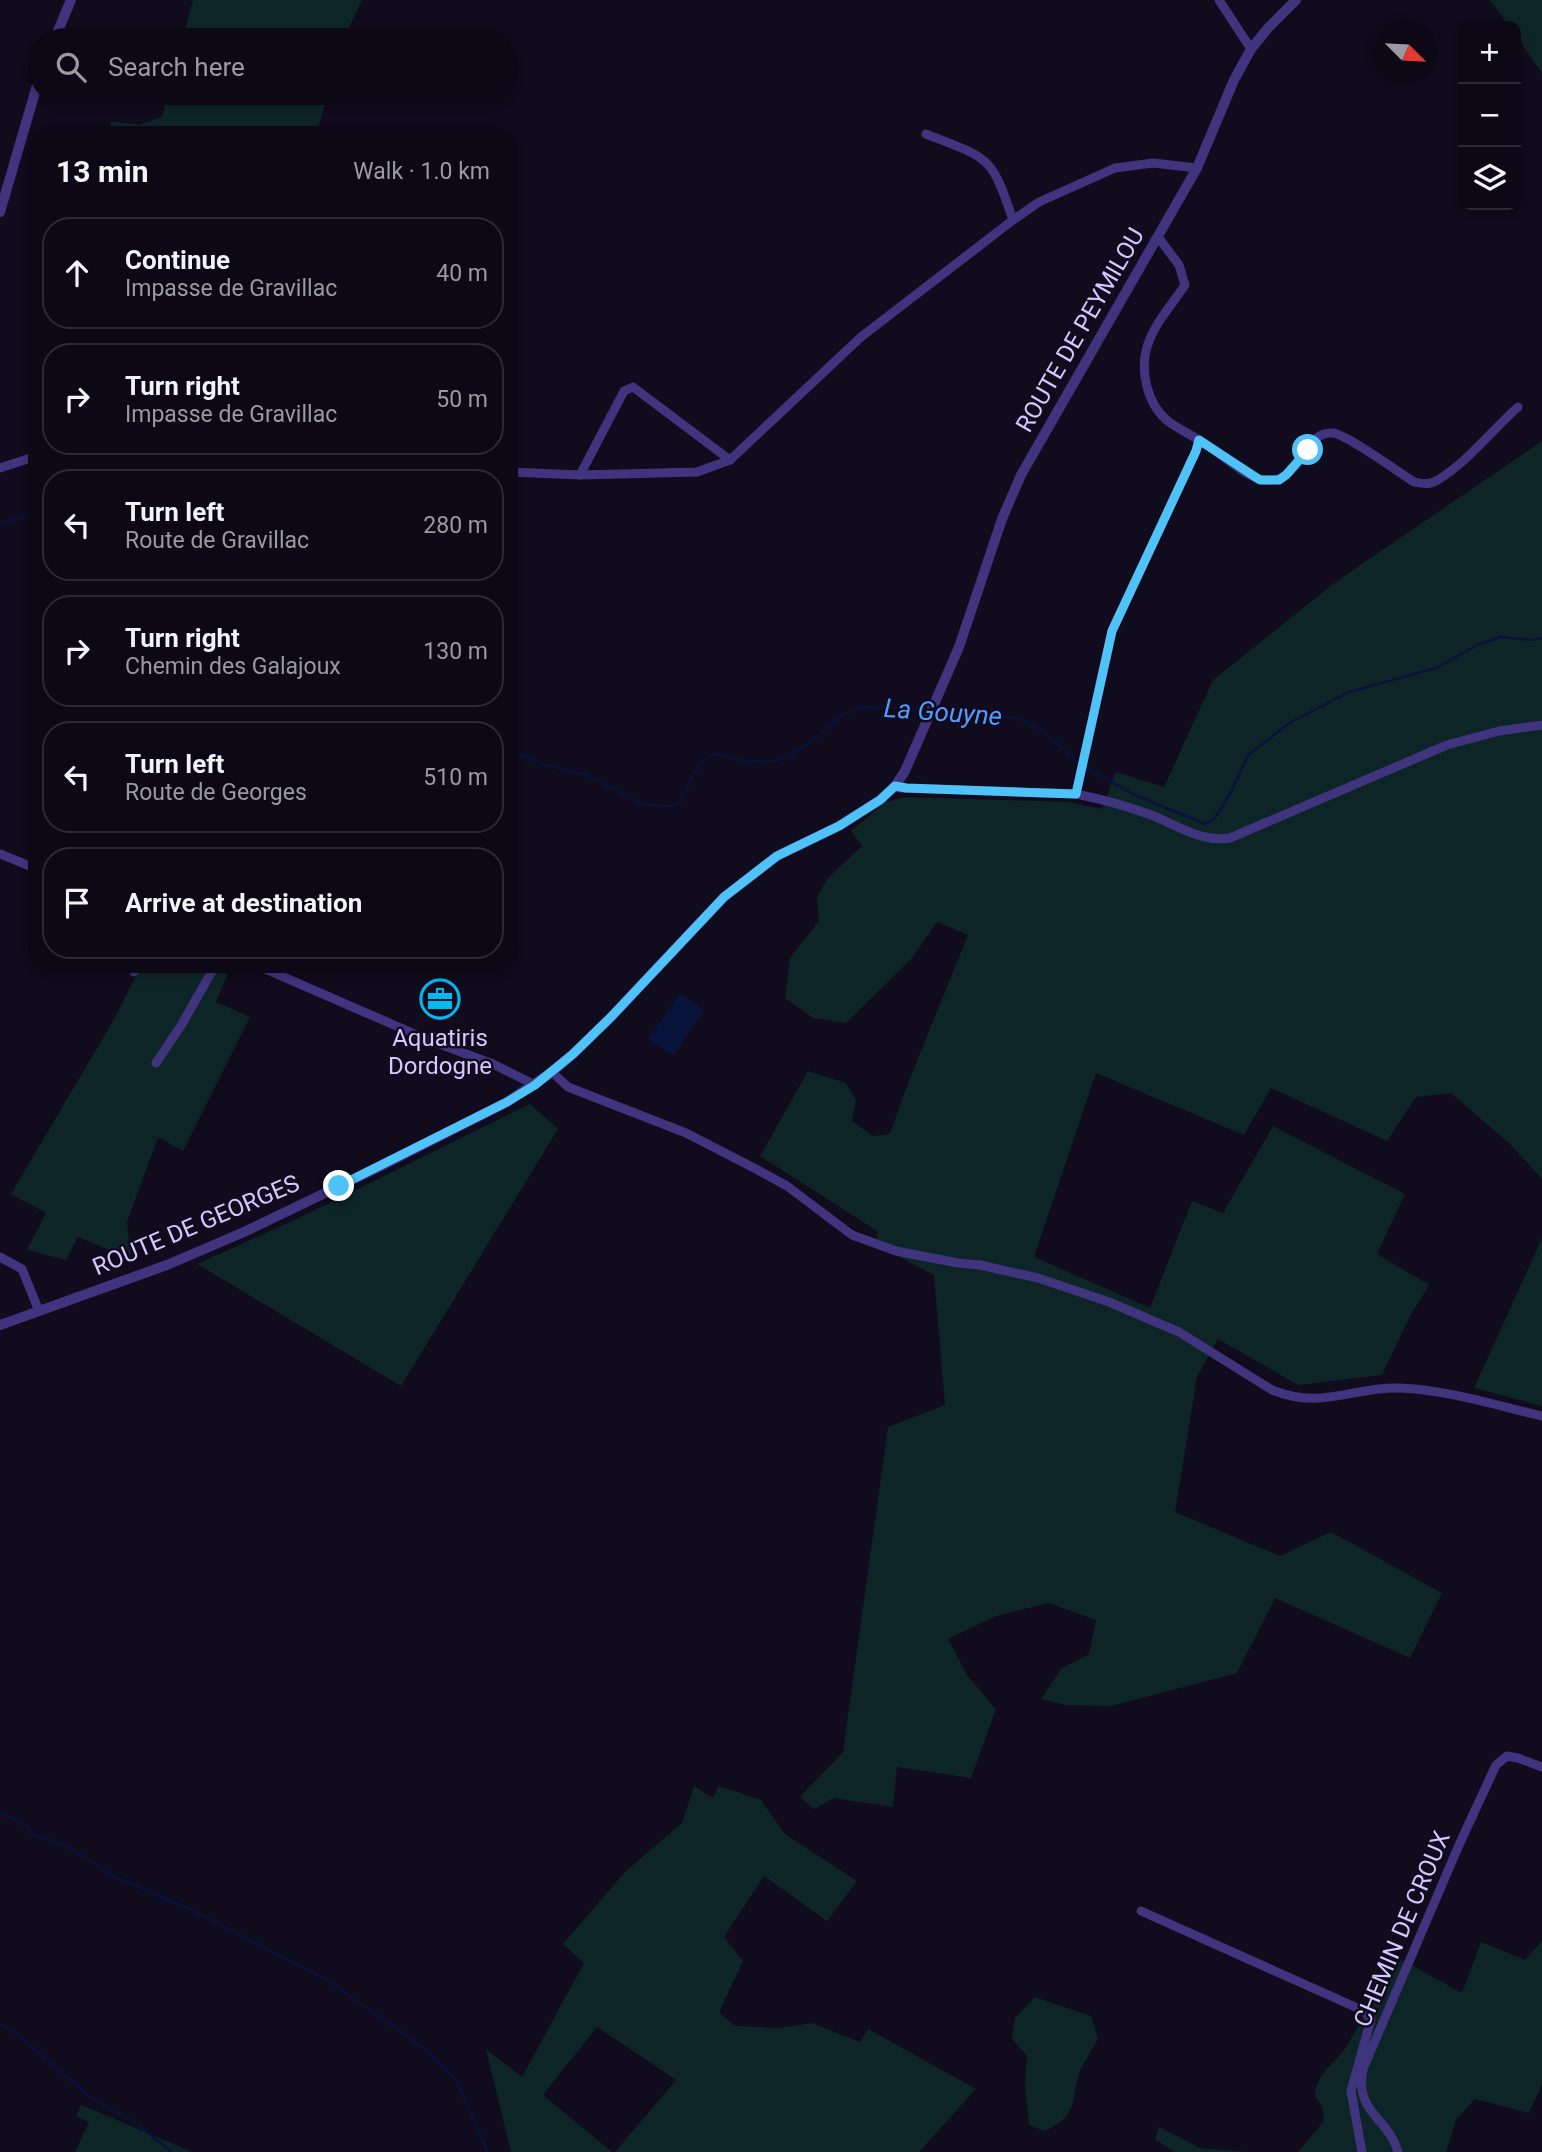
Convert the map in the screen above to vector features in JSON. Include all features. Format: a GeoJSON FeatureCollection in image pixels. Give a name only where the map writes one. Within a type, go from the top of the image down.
{"type":"FeatureCollection","features":[{"type":"Feature","properties":{"kind":"street"},"geometry":{"type":"LineString","coordinates":[[59,28],[71,0]]}},
{"type":"Feature","properties":{"kind":"street"},"geometry":{"type":"LineString","coordinates":[[1219,0],[1251,49]]}},
{"type":"Feature","properties":{"kind":"street","name":"ROUTE DE PEYMILOU"},"geometry":{"type":"LineString","coordinates":[[936,700],[958,647],[1002,519],[1021,475],[1198,168],[1234,80],[1251,49],[1296,0]]}},
{"type":"Feature","properties":{"kind":"street"},"geometry":{"type":"LineString","coordinates":[[0,212],[31,105]]}},
{"type":"Feature","properties":{"kind":"street"},"geometry":{"type":"LineString","coordinates":[[926,134],[985,159],[997,174],[1013,220]]}},
{"type":"Feature","properties":{"kind":"street"},"geometry":{"type":"LineString","coordinates":[[518,472],[580,475],[697,472],[730,460],[861,337],[1039,202],[1115,168],[1153,163],[1198,168]]}},
{"type":"Feature","properties":{"kind":"street"},"geometry":{"type":"LineString","coordinates":[[1158,237],[1179,265],[1185,285],[1148,344],[1145,373],[1148,390],[1154,404],[1168,421],[1257,479],[1279,480],[1294,468],[1314,438],[1334,433],[1347,438],[1415,482],[1434,482],[1459,463],[1518,407]]}},
{"type":"Feature","properties":{"kind":"street"},"geometry":{"type":"LineString","coordinates":[[580,475],[624,391],[633,387],[730,460]]}},
{"type":"Feature","properties":{"kind":"street"},"geometry":{"type":"LineString","coordinates":[[1076,794],[1112,631],[1199,440]]}},
{"type":"Feature","properties":{"kind":"street"},"geometry":{"type":"LineString","coordinates":[[0,468],[28,459]]}},
{"type":"Feature","properties":{"kind":"street","name":"ROUTE DE GEORGES"},"geometry":{"type":"LineString","coordinates":[[0,1325],[167,1265],[244,1232],[379,1167],[535,1085],[611,1017],[724,897],[777,856],[839,826],[880,800],[895,786],[905,771],[936,700]]}},
{"type":"Feature","properties":{"kind":"street"},"geometry":{"type":"LineString","coordinates":[[895,786],[1076,794],[1152,816],[1202,838],[1221,840],[1447,745],[1499,731],[1542,726]]}},
{"type":"Feature","properties":{"kind":"street"},"geometry":{"type":"LineString","coordinates":[[0,854],[28,865]]}},
{"type":"Feature","properties":{"kind":"street"},"geometry":{"type":"LineString","coordinates":[[156,1063],[182,1024],[210,973]]}},
{"type":"Feature","properties":{"kind":"street"},"geometry":{"type":"LineString","coordinates":[[275,973],[426,1039],[494,1064],[535,1085]]}},
{"type":"Feature","properties":{"kind":"street"},"geometry":{"type":"LineString","coordinates":[[552,1072],[568,1087],[686,1133],[756,1169],[787,1186],[852,1235],[904,1252],[1038,1278],[1109,1302],[1170,1327],[1272,1390],[1287,1396],[1315,1400],[1399,1388],[1476,1399],[1542,1416]]}},
{"type":"Feature","properties":{"kind":"street"},"geometry":{"type":"LineString","coordinates":[[0,1257],[22,1269],[39,1311]]}},
{"type":"Feature","properties":{"kind":"street","name":"CHEMIN DE CROUX"},"geometry":{"type":"LineString","coordinates":[[1398,2152],[1390,2135],[1363,2098],[1360,2085],[1363,2070],[1496,1765],[1507,1756],[1542,1768]]}},
{"type":"Feature","properties":{"kind":"street"},"geometry":{"type":"LineString","coordinates":[[1141,1911],[1364,2011],[1371,2019],[1350,2091],[1362,2152]]}},
{"type":"Feature","properties":{"kind":"green space"},"geometry":{"type":"Polygon","coordinates":[[[193,0],[362,0],[349,28],[185,28],[193,0]]]}},
{"type":"Feature","properties":{"kind":"green space"},"geometry":{"type":"Polygon","coordinates":[[[1490,0],[1542,0],[1542,73],[1521,43],[1521,21],[1505,21],[1490,0]]]}},
{"type":"Feature","properties":{"kind":"green space"},"geometry":{"type":"Polygon","coordinates":[[[165,105],[325,105],[319,126],[110,126],[111,121],[138,125],[162,117],[165,105]]]}},
{"type":"Feature","properties":{"kind":"green space"},"geometry":{"type":"Polygon","coordinates":[[[1542,441],[1542,1179],[1511,1145],[1451,1093],[1416,1097],[1387,1141],[1271,1088],[1244,1135],[1096,1073],[1034,1257],[1150,1308],[1192,1201],[1223,1213],[1273,1126],[1405,1194],[1377,1254],[1429,1285],[1409,1318],[1382,1375],[1298,1385],[1218,1339],[1197,1377],[1175,1512],[1280,1556],[1331,1532],[1442,1593],[1410,1658],[1275,1598],[1237,1673],[1111,1706],[1066,1705],[1041,1699],[1061,1669],[1089,1654],[1096,1620],[1049,1603],[996,1616],[948,1639],[967,1675],[996,1709],[971,1778],[897,1767],[893,1807],[834,1798],[814,1809],[800,1797],[843,1752],[888,1427],[945,1405],[934,1275],[877,1245],[877,1231],[760,1156],[808,1071],[846,1083],[856,1100],[852,1121],[873,1136],[890,1134],[968,935],[937,922],[912,958],[846,1023],[813,1018],[785,998],[790,958],[819,921],[817,896],[828,878],[862,846],[851,831],[885,802],[907,797],[1069,802],[1102,809],[1116,772],[1164,787],[1213,680],[1337,581],[1542,441]]]}},
{"type":"Feature","properties":{"kind":"green space"},"geometry":{"type":"Polygon","coordinates":[[[137,973],[228,973],[216,1002],[250,1017],[183,1151],[158,1137],[127,1222],[131,1259],[78,1237],[66,1260],[27,1250],[46,1213],[11,1194],[113,1021],[137,973]]]}},
{"type":"Feature","properties":{"kind":"green space"},"geometry":{"type":"Polygon","coordinates":[[[530,1104],[558,1129],[401,1386],[197,1264],[305,1215],[530,1104]]]}},
{"type":"Feature","properties":{"kind":"green space"},"geometry":{"type":"Polygon","coordinates":[[[1542,1238],[1542,1406],[1474,1388],[1542,1238]]]}},
{"type":"Feature","properties":{"kind":"green space"},"geometry":{"type":"Polygon","coordinates":[[[694,1786],[713,1798],[719,1786],[761,1800],[785,1834],[857,1881],[827,1921],[764,1876],[724,1937],[743,1961],[719,2012],[735,2026],[779,2028],[812,2023],[860,2042],[868,2029],[976,2089],[919,2152],[615,2152],[676,2080],[597,2027],[543,2095],[612,2152],[511,2152],[486,2049],[522,2077],[584,1963],[563,1944],[625,1872],[682,1823],[694,1786]]]}},
{"type":"Feature","properties":{"kind":"green space"},"geometry":{"type":"Polygon","coordinates":[[[1542,1941],[1542,2084],[1529,2113],[1475,2099],[1456,2120],[1446,2152],[1298,2152],[1324,2121],[1322,2106],[1314,2094],[1317,2085],[1354,2033],[1393,1955],[1462,1993],[1481,1942],[1525,1960],[1542,1941]]]}},
{"type":"Feature","properties":{"kind":"green space"},"geometry":{"type":"Polygon","coordinates":[[[1035,1997],[1091,2016],[1098,2039],[1079,2074],[1071,2108],[1055,2126],[1044,2131],[1029,2125],[1025,2084],[1027,2056],[1012,2039],[1015,2018],[1035,1997]]]}},
{"type":"Feature","properties":{"kind":"green space"},"geometry":{"type":"Polygon","coordinates":[[[81,2105],[190,2152],[75,2152],[89,2122],[76,2116],[81,2105]]]}},
{"type":"Feature","properties":{"kind":"green space"},"geometry":{"type":"Polygon","coordinates":[[[1159,2127],[1200,2148],[1246,2152],[1174,2152],[1155,2139],[1159,2127]]]}},
{"type":"Feature","properties":{"kind":"water"},"geometry":{"type":"Polygon","coordinates":[[[680,993],[704,1010],[673,1056],[648,1039],[680,993]]]}},
{"type":"Feature","properties":{"kind":"waterway","name":"La Gouyne"},"geometry":{"type":"LineString","coordinates":[[0,524],[28,517]]}},
{"type":"Feature","properties":{"kind":"waterway","name":"La Gouyne"},"geometry":{"type":"LineString","coordinates":[[1086,768],[1135,795],[1205,824],[1215,818],[1230,794],[1248,755],[1291,722],[1349,692],[1436,668],[1479,644],[1501,637],[1532,640],[1542,638]]}},
{"type":"Feature","properties":{"kind":"waterway","name":"La Gouyne"},"geometry":{"type":"LineString","coordinates":[[518,757],[526,756],[542,764],[586,775],[645,805],[672,806],[680,802],[696,769],[707,757],[716,754],[747,762],[776,761],[789,757],[843,714],[864,707],[929,709]]}},
{"type":"Feature","properties":{"kind":"waterway","name":"La Gouyne"},"geometry":{"type":"LineString","coordinates":[[935,710],[1019,718],[1045,733],[1080,764]]}},
{"type":"Feature","properties":{"kind":"waterway"},"geometry":{"type":"LineString","coordinates":[[0,1813],[20,1822],[35,1836],[66,1845],[115,1877],[188,1908],[327,1980],[429,2052],[457,2082],[488,2152]]}},
{"type":"Feature","properties":{"kind":"waterway"},"geometry":{"type":"LineString","coordinates":[[0,2024],[17,2034],[91,2098],[138,2125],[172,2152]]}},
{"type":"Feature","properties":{"kind":"place","name":"Aquatiris Dordogne"},"geometry":{"type":"Point","coordinates":[440,999]}},
{"type":"Feature","properties":{"kind":"route"},"geometry":{"type":"LineString","coordinates":[[339,1186],[507,1102],[535,1085],[573,1054],[611,1017],[724,897],[777,856],[839,826],[880,800],[895,786],[1076,794],[1112,631],[1199,440],[1260,480],[1269,481],[1279,480],[1286,475],[1308,450]]}}]}
